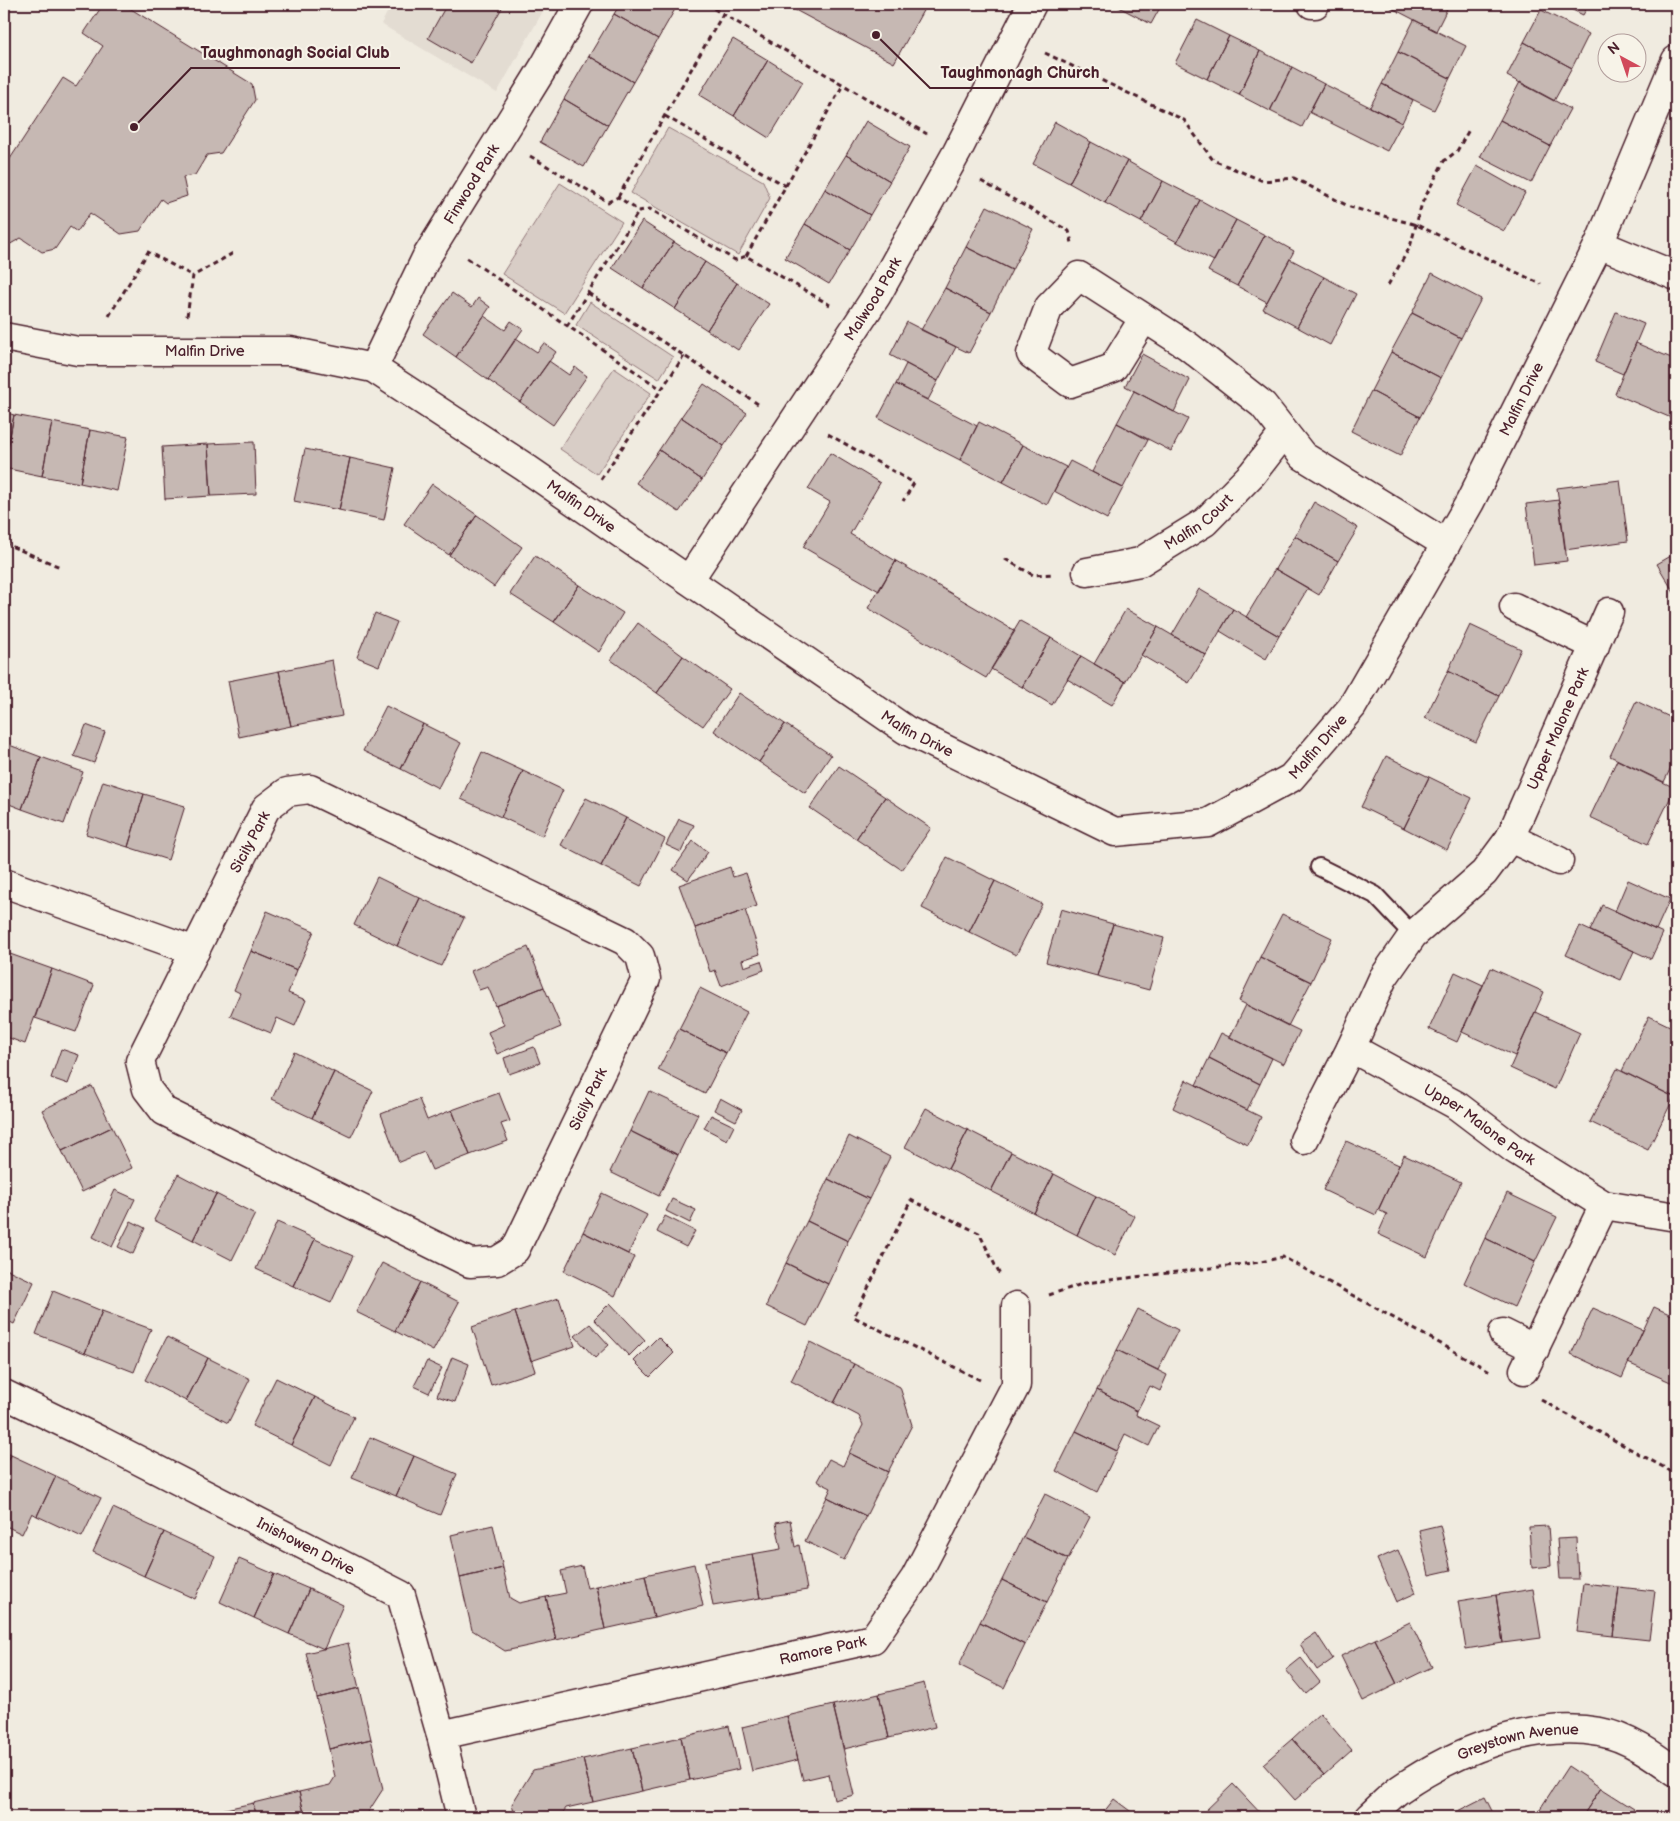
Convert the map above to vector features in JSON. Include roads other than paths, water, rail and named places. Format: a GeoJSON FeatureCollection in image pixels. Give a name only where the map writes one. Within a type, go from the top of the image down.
{"type":"FeatureCollection","features":[{"type":"Feature","properties":{"kind":"street","name":"Finwood Park"},"geometry":{"type":"LineString","coordinates":[[373,368],[438,238],[545,65],[579,4]]}},
{"type":"Feature","properties":{"kind":"street","name":"Malwood Park"},"geometry":{"type":"LineString","coordinates":[[690,580],[877,295],[954,158],[1032,4]]}},
{"type":"Feature","properties":{"kind":"street","name":"Malfin Drive"},"geometry":{"type":"LineString","coordinates":[[4,337],[78,351],[290,351],[373,368],[523,466],[906,730],[1115,832],[1208,823],[1291,778],[1352,707],[1470,502],[1599,244],[1676,60]]}},
{"type":"Feature","properties":{"kind":"street"},"geometry":{"type":"LineString","coordinates":[[1599,244],[1676,276]]}},
{"type":"Feature","properties":{"kind":"street"},"geometry":{"type":"LineString","coordinates":[[1144,318],[1112,368],[1070,383],[1031,354],[1049,307],[1079,276],[1188,346],[1263,405],[1303,456],[1446,544]]}},
{"type":"Feature","properties":{"kind":"street","name":"Malfin Court"},"geometry":{"type":"LineString","coordinates":[[1087,572],[1140,562],[1205,522],[1252,474],[1284,433]]}},
{"type":"Feature","properties":{"kind":"street"},"geometry":{"type":"LineString","coordinates":[[1514,607],[1595,646]]}},
{"type":"Feature","properties":{"kind":"street","name":"Upper Malone Park"},"geometry":{"type":"LineString","coordinates":[[1304,1140],[1351,1048],[1383,978],[1413,935],[1484,873],[1510,838],[1609,612]]}},
{"type":"Feature","properties":{"kind":"street","name":"Sicily Park"},"geometry":{"type":"LineString","coordinates":[[310,790],[625,941],[640,956],[646,980],[515,1250],[497,1261],[470,1263],[164,1111],[147,1089],[140,1061],[195,950],[266,808],[287,792],[310,790]]}},
{"type":"Feature","properties":{"kind":"street"},"geometry":{"type":"LineString","coordinates":[[1510,838],[1559,861]]}},
{"type":"Feature","properties":{"kind":"street"},"geometry":{"type":"LineString","coordinates":[[4,884],[195,950]]}},
{"type":"Feature","properties":{"kind":"street","name":"Upper Malone Park"},"geometry":{"type":"LineString","coordinates":[[1351,1048],[1456,1105],[1514,1149],[1604,1206],[1676,1217]]}},
{"type":"Feature","properties":{"kind":"street"},"geometry":{"type":"LineString","coordinates":[[1504,1332],[1530,1360],[1604,1206]]}},
{"type":"Feature","properties":{"kind":"street","name":"Ramore Park"},"geometry":{"type":"LineString","coordinates":[[441,1735],[873,1639],[916,1578],[1016,1385],[1016,1306]]}},
{"type":"Feature","properties":{"kind":"street","name":"Inishowen Drive"},"geometry":{"type":"LineString","coordinates":[[4,1394],[101,1441],[401,1595],[441,1735],[461,1817]]}},
{"type":"Feature","properties":{"kind":"street","name":"Greystown Avenue"},"geometry":{"type":"LineString","coordinates":[[1369,1817],[1399,1790],[1448,1760],[1495,1741],[1539,1732],[1570,1730],[1600,1732],[1627,1741],[1676,1772]]}},
{"type":"Feature","properties":{"kind":"lane"},"geometry":{"type":"LineString","coordinates":[[1319,867],[1375,895],[1413,935]]}},
{"type":"Feature","properties":{"kind":"place","name":"Taughmonagh Church"},"geometry":{"type":"Point","coordinates":[876,35]}},
{"type":"Feature","properties":{"kind":"place","name":"Taughmonagh Social Club"},"geometry":{"type":"Point","coordinates":[134,127]}}]}
